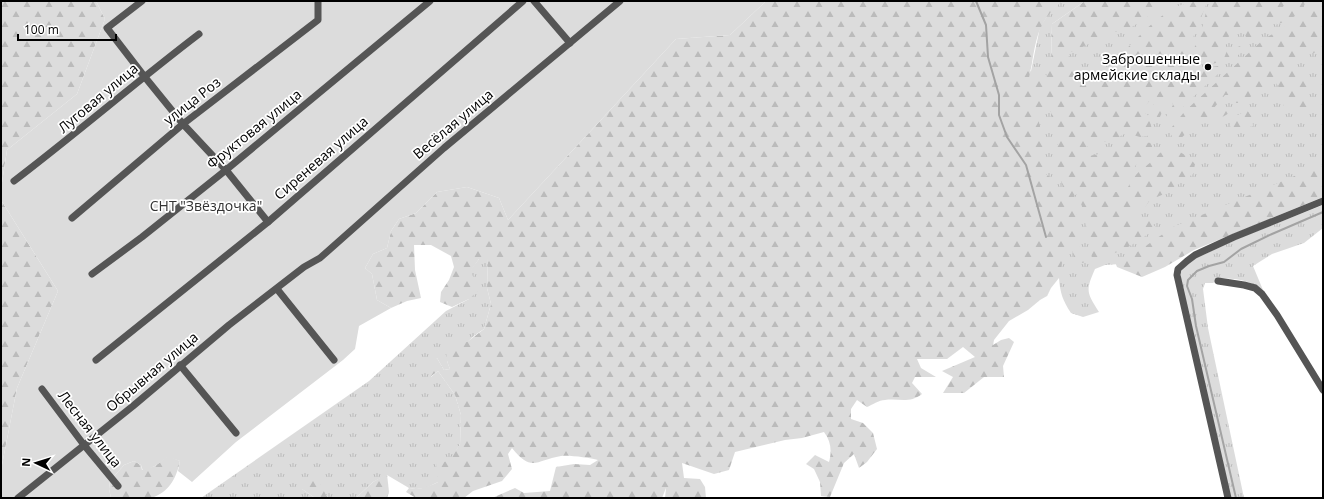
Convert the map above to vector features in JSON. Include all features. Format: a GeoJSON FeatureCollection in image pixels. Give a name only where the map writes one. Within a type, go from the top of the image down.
{"type":"FeatureCollection","features":[{"type":"Feature","properties":{"kind":"street"},"geometry":{"type":"LineString","coordinates":[[142,1],[107,28],[183,124],[226,170],[268,222]]}},
{"type":"Feature","properties":{"kind":"street","name":"улица Роз"},"geometry":{"type":"LineString","coordinates":[[72,218],[183,124],[318,20],[318,1]]}},
{"type":"Feature","properties":{"kind":"street","name":"Фруктовая улица"},"geometry":{"type":"LineString","coordinates":[[92,274],[142,237],[226,170],[430,1]]}},
{"type":"Feature","properties":{"kind":"street","name":"Сиреневая улица"},"geometry":{"type":"LineString","coordinates":[[96,360],[268,222],[523,1]]}},
{"type":"Feature","properties":{"kind":"street"},"geometry":{"type":"LineString","coordinates":[[534,1],[570,43]]}},
{"type":"Feature","properties":{"kind":"street","name":"Весёлая улица"},"geometry":{"type":"LineString","coordinates":[[304,267],[320,258],[444,148],[620,1]]}},
{"type":"Feature","properties":{"kind":"street","name":"Луговая улица"},"geometry":{"type":"LineString","coordinates":[[14,181],[60,146],[144,76],[199,34]]}},
{"type":"Feature","properties":{"kind":"street"},"geometry":{"type":"LineString","coordinates":[[1228,498],[1177,276],[1178,269],[1195,255],[1234,237],[1323,201]]}},
{"type":"Feature","properties":{"kind":"street","name":"Обрывная улица"},"geometry":{"type":"LineString","coordinates":[[18,498],[133,406],[229,325],[304,267]]}},
{"type":"Feature","properties":{"kind":"street"},"geometry":{"type":"LineString","coordinates":[[1218,281],[1255,288],[1262,294],[1277,315],[1323,390]]}},
{"type":"Feature","properties":{"kind":"street"},"geometry":{"type":"LineString","coordinates":[[277,289],[334,360]]}},
{"type":"Feature","properties":{"kind":"street"},"geometry":{"type":"LineString","coordinates":[[180,365],[236,433]]}},
{"type":"Feature","properties":{"kind":"street","name":"Лесная улица"},"geometry":{"type":"LineString","coordinates":[[42,389],[84,445],[118,486]]}},
{"type":"Feature","properties":{"kind":"green space"},"geometry":{"type":"Polygon","coordinates":[[[1,1],[96,1],[105,19],[77,94],[7,150],[1,189],[1,1]]]}},
{"type":"Feature","properties":{"kind":"green space","name":"СНТ \"Звёздочка\""},"geometry":{"type":"Polygon","coordinates":[[[96,1],[766,1],[730,35],[676,39],[508,220],[499,198],[467,187],[437,192],[416,213],[399,219],[391,231],[387,248],[373,254],[365,268],[372,274],[377,300],[391,308],[359,326],[355,349],[343,360],[236,442],[192,482],[178,471],[180,461],[168,457],[155,466],[143,471],[141,465],[134,461],[124,465],[110,481],[109,489],[111,498],[1,498],[1,470],[17,388],[58,291],[1,200],[1,189],[7,150],[77,94],[105,19],[96,1]]]}},
{"type":"Feature","properties":{"kind":"green space"},"geometry":{"type":"Polygon","coordinates":[[[766,1],[1062,1],[1048,15],[1040,29],[1029,77],[1029,84],[1045,79],[1051,62],[1052,24],[1085,1],[1172,1],[1124,32],[1114,32],[1067,54],[1076,63],[1079,69],[1076,81],[1085,82],[1092,80],[1105,71],[1144,31],[1166,13],[1181,5],[1206,1],[1207,2],[1198,26],[1175,73],[1143,108],[1149,116],[1153,135],[1140,137],[1126,133],[1116,139],[1105,142],[1098,141],[1085,148],[1088,156],[1100,154],[1126,141],[1152,143],[1152,155],[1136,165],[1126,180],[1121,179],[1113,181],[1115,192],[1120,192],[1126,189],[1139,172],[1160,153],[1165,151],[1175,150],[1188,157],[1195,164],[1193,174],[1164,194],[1150,200],[1145,207],[1133,213],[1133,221],[1140,222],[1149,218],[1156,228],[1127,248],[1102,257],[1092,258],[1078,193],[1074,196],[1079,229],[1077,242],[1087,262],[1076,264],[1070,243],[1063,257],[1059,278],[1047,296],[1028,310],[1009,321],[994,340],[993,345],[1001,340],[1009,338],[1014,342],[1003,366],[1004,377],[984,377],[964,393],[943,393],[953,377],[942,371],[975,357],[963,347],[947,359],[917,359],[921,368],[936,377],[915,377],[912,383],[922,394],[913,399],[883,400],[867,407],[857,400],[851,409],[851,419],[863,423],[873,433],[877,449],[867,462],[859,468],[854,454],[844,463],[830,497],[821,496],[820,482],[814,469],[806,464],[815,455],[829,462],[830,446],[824,432],[735,452],[729,470],[714,474],[682,463],[684,478],[700,479],[705,487],[706,498],[665,498],[666,488],[662,498],[492,498],[515,488],[524,493],[550,491],[556,467],[574,464],[590,465],[598,460],[561,456],[540,462],[530,463],[519,456],[512,448],[508,454],[512,469],[502,481],[473,491],[464,498],[416,498],[406,492],[409,488],[424,488],[438,482],[436,463],[449,461],[460,444],[461,415],[455,395],[438,371],[430,377],[430,364],[437,358],[444,370],[450,369],[446,356],[451,343],[467,342],[484,329],[491,304],[487,288],[488,259],[479,259],[470,272],[481,288],[469,299],[452,307],[440,302],[441,292],[449,280],[454,267],[451,256],[431,245],[414,245],[415,270],[421,298],[407,301],[391,308],[377,300],[372,274],[365,268],[373,254],[387,248],[391,231],[399,219],[416,213],[437,192],[467,187],[499,198],[508,220],[676,39],[730,35],[766,1]],[[1044,107],[1037,113],[1045,150],[1044,173],[1050,177],[1066,201],[1054,158],[1053,152],[1058,145],[1051,112],[1044,107]]]}},
{"type":"Feature","properties":{"kind":"green space"},"geometry":{"type":"Polygon","coordinates":[[[1062,1],[1085,1],[1052,24],[1051,59],[1147,1],[1323,1],[1323,175],[1120,264],[1105,265],[1095,269],[1090,283],[1089,292],[1099,312],[1083,317],[1071,313],[1061,293],[1022,76],[1031,71],[1040,27],[1051,10],[1062,1]]]}},
{"type":"Feature","properties":{"kind":"green space"},"geometry":{"type":"Polygon","coordinates":[[[1211,1],[1288,1],[1256,37],[1246,37],[1241,29],[1225,39],[1226,47],[1219,62],[1204,65],[1198,56],[1188,66],[1193,71],[1191,74],[1180,72],[1199,38],[1211,1]]]}},
{"type":"Feature","properties":{"kind":"green space"},"geometry":{"type":"Polygon","coordinates":[[[1294,1],[1305,1],[1303,11],[1287,21],[1275,25],[1294,1]]]}},
{"type":"Feature","properties":{"kind":"green space"},"geometry":{"type":"Polygon","coordinates":[[[1323,1],[1323,51],[1305,56],[1298,62],[1294,70],[1302,76],[1312,78],[1310,85],[1301,92],[1314,109],[1306,114],[1299,111],[1292,111],[1283,105],[1283,93],[1276,83],[1250,97],[1246,103],[1235,103],[1229,95],[1225,95],[1213,109],[1215,113],[1230,107],[1229,113],[1218,119],[1205,123],[1197,123],[1192,118],[1188,123],[1188,132],[1180,139],[1173,138],[1170,133],[1172,127],[1185,111],[1264,39],[1323,1]]]}},
{"type":"Feature","properties":{"kind":"green space"},"geometry":{"type":"Polygon","coordinates":[[[1243,45],[1246,47],[1239,54],[1231,58],[1224,58],[1227,51],[1243,45]]]}},
{"type":"Feature","properties":{"kind":"green space"},"geometry":{"type":"Polygon","coordinates":[[[1219,66],[1220,72],[1170,121],[1164,120],[1173,105],[1171,98],[1163,100],[1164,108],[1159,119],[1153,108],[1154,102],[1165,86],[1176,78],[1189,78],[1207,68],[1219,66]]]}},
{"type":"Feature","properties":{"kind":"green space"},"geometry":{"type":"Polygon","coordinates":[[[1247,110],[1252,117],[1253,126],[1230,134],[1231,119],[1247,110]]]}},
{"type":"Feature","properties":{"kind":"green space"},"geometry":{"type":"Polygon","coordinates":[[[1323,164],[1323,197],[1194,250],[1165,267],[1142,277],[1117,267],[1115,262],[1137,252],[1173,227],[1323,164]]]}},
{"type":"Feature","properties":{"kind":"green space"},"geometry":{"type":"Polygon","coordinates":[[[1,200],[58,291],[17,388],[1,470],[1,200]]]}},
{"type":"Feature","properties":{"kind":"green space"},"geometry":{"type":"Polygon","coordinates":[[[1323,205],[1323,228],[1304,243],[1272,254],[1253,266],[1263,290],[1258,286],[1236,279],[1219,278],[1213,283],[1205,283],[1203,289],[1208,328],[1244,498],[1231,498],[1181,282],[1181,272],[1188,262],[1242,237],[1323,205]]]}},
{"type":"Feature","properties":{"kind":"green space"},"geometry":{"type":"Polygon","coordinates":[[[479,259],[488,259],[487,288],[491,304],[484,329],[475,335],[447,361],[450,369],[444,370],[437,358],[431,377],[438,371],[455,395],[461,415],[460,444],[438,482],[426,488],[416,489],[409,488],[387,475],[373,482],[356,498],[329,498],[326,495],[302,489],[315,498],[201,498],[369,381],[446,311],[469,299],[469,272],[479,259]]]}},
{"type":"Feature","properties":{"kind":"green space"},"geometry":{"type":"Polygon","coordinates":[[[168,456],[180,461],[172,482],[160,494],[151,498],[111,498],[109,489],[110,481],[124,465],[134,461],[141,465],[142,470],[155,466],[168,456]]]}},
{"type":"Feature","properties":{"kind":"green space"},"geometry":{"type":"Polygon","coordinates":[[[315,473],[329,498],[315,498],[302,489],[315,473]]]}},
{"type":"Feature","properties":{"kind":"green space"},"geometry":{"type":"Polygon","coordinates":[[[387,474],[389,492],[387,498],[356,498],[373,482],[387,474]]]}},
{"type":"Feature","properties":{"kind":"waterway"},"geometry":{"type":"LineString","coordinates":[[976,1],[986,25],[988,57],[999,95],[999,115],[1007,137],[1026,165],[1046,237]]}},
{"type":"Feature","properties":{"kind":"waterway"},"geometry":{"type":"LineString","coordinates":[[1236,498],[1196,326],[1192,299],[1187,286],[1188,280],[1197,271],[1224,262],[1241,249],[1323,212]]}},
{"type":"Feature","properties":{"kind":"place","name":"Заброшенные армейские склады"},"geometry":{"type":"Point","coordinates":[1208,67]}}]}
